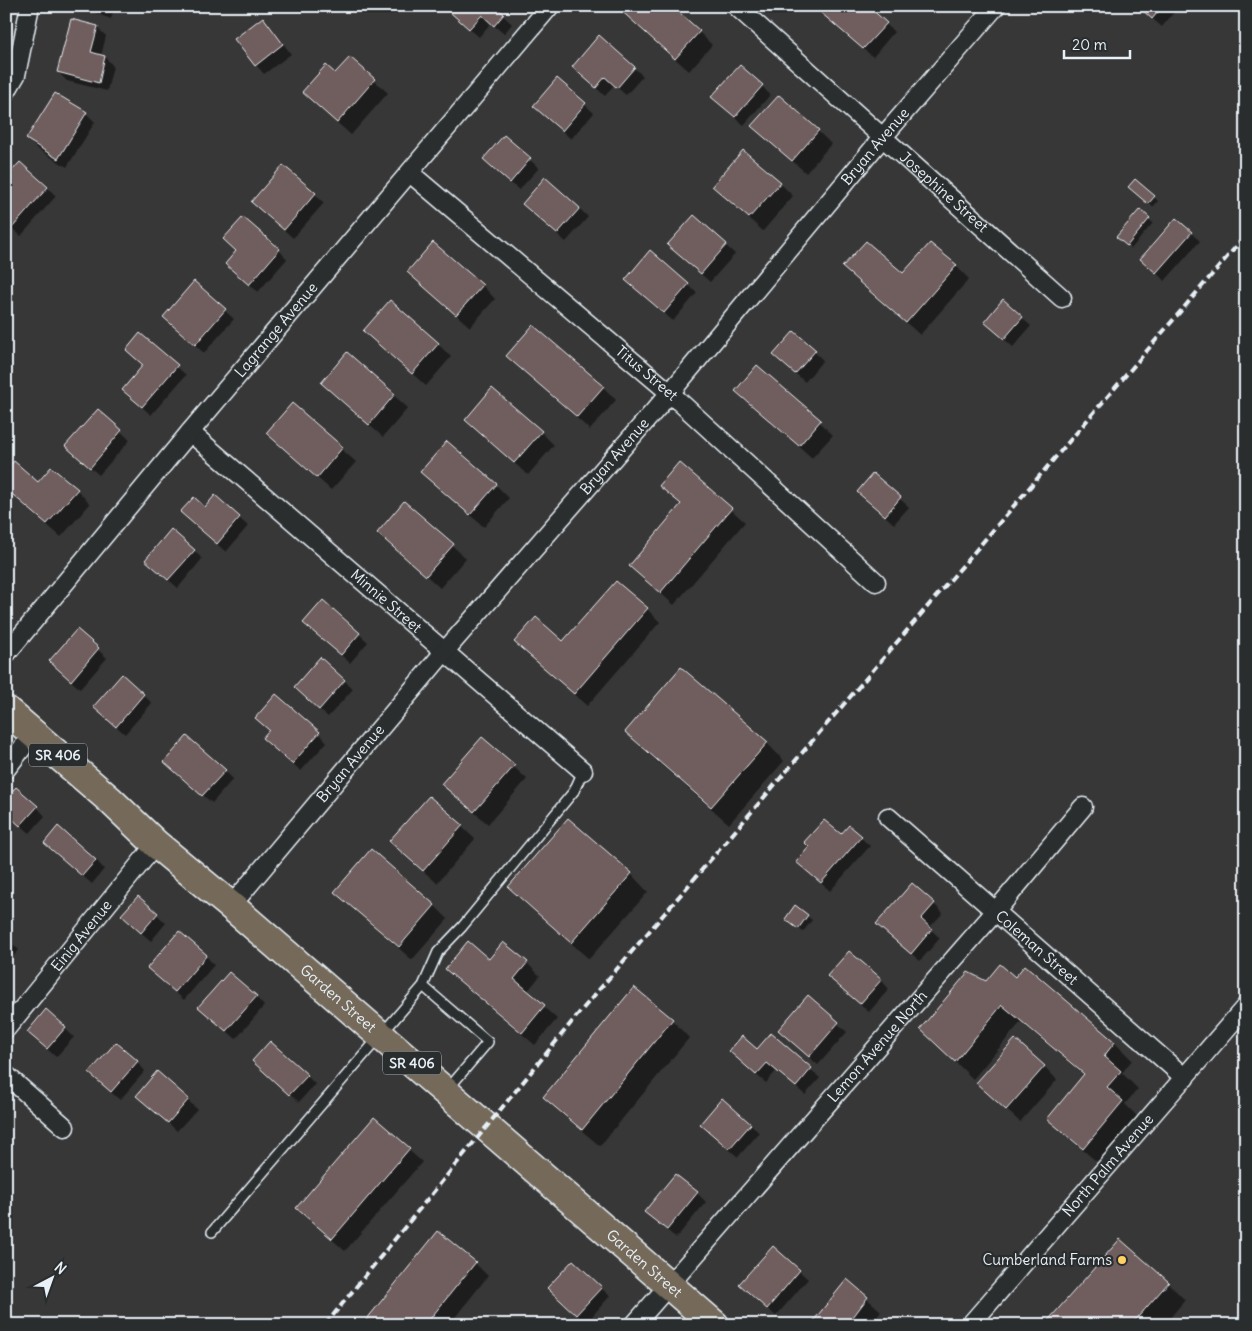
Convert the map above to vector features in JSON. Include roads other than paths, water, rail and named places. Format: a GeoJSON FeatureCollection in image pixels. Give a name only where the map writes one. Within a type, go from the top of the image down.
{"type":"FeatureCollection","features":[{"type":"Feature","properties":{"kind":"main road","name":"Garden Street"},"geometry":{"type":"LineString","coordinates":[[6,710],[110,800],[156,844],[231,906],[715,1325]]}},
{"type":"Feature","properties":{"kind":"street"},"geometry":{"type":"LineString","coordinates":[[6,92],[16,75],[30,6]]}},
{"type":"Feature","properties":{"kind":"street","name":"Lagrange Avenue"},"geometry":{"type":"LineString","coordinates":[[6,654],[190,432],[550,6]]}},
{"type":"Feature","properties":{"kind":"street","name":"Josephine Street"},"geometry":{"type":"LineString","coordinates":[[736,6],[1062,298]]}},
{"type":"Feature","properties":{"kind":"street","name":"Bryan Avenue"},"geometry":{"type":"LineString","coordinates":[[231,906],[446,651],[670,393],[882,138],[996,6]]}},
{"type":"Feature","properties":{"kind":"street","name":"Titus Street"},"geometry":{"type":"LineString","coordinates":[[410,173],[670,393],[876,582]]}},
{"type":"Feature","properties":{"kind":"street","name":"Minnie Street"},"geometry":{"type":"LineString","coordinates":[[190,432],[583,771]]}},
{"type":"Feature","properties":{"kind":"street"},"geometry":{"type":"LineString","coordinates":[[6,769],[34,734]]}},
{"type":"Feature","properties":{"kind":"street","name":"Lemon Avenue North"},"geometry":{"type":"LineString","coordinates":[[634,1325],[995,912],[1083,807]]}},
{"type":"Feature","properties":{"kind":"street","name":"Coleman Street"},"geometry":{"type":"LineString","coordinates":[[888,817],[1185,1078]]}},
{"type":"Feature","properties":{"kind":"street","name":"Einig Avenue"},"geometry":{"type":"LineString","coordinates":[[6,1029],[156,844]]}},
{"type":"Feature","properties":{"kind":"street","name":"North Palm Avenue"},"geometry":{"type":"LineString","coordinates":[[970,1325],[1246,1006]]}},
{"type":"Feature","properties":{"kind":"street"},"geometry":{"type":"LineString","coordinates":[[6,1075],[66,1127]]}},
{"type":"Feature","properties":{"kind":"lane"},"geometry":{"type":"LineString","coordinates":[[212,1232],[423,986],[438,952],[462,927],[574,790],[583,771]]}},
{"type":"Feature","properties":{"kind":"lane"},"geometry":{"type":"LineString","coordinates":[[423,986],[488,1042],[446,1092]]}},
{"type":"Feature","properties":{"kind":"railway"},"geometry":{"type":"LineString","coordinates":[[325,1325],[580,1012],[1246,235]]}},
{"type":"Feature","properties":{"kind":"place","name":"Cumberland Farms"},"geometry":{"type":"Point","coordinates":[1122,1260]}}]}
